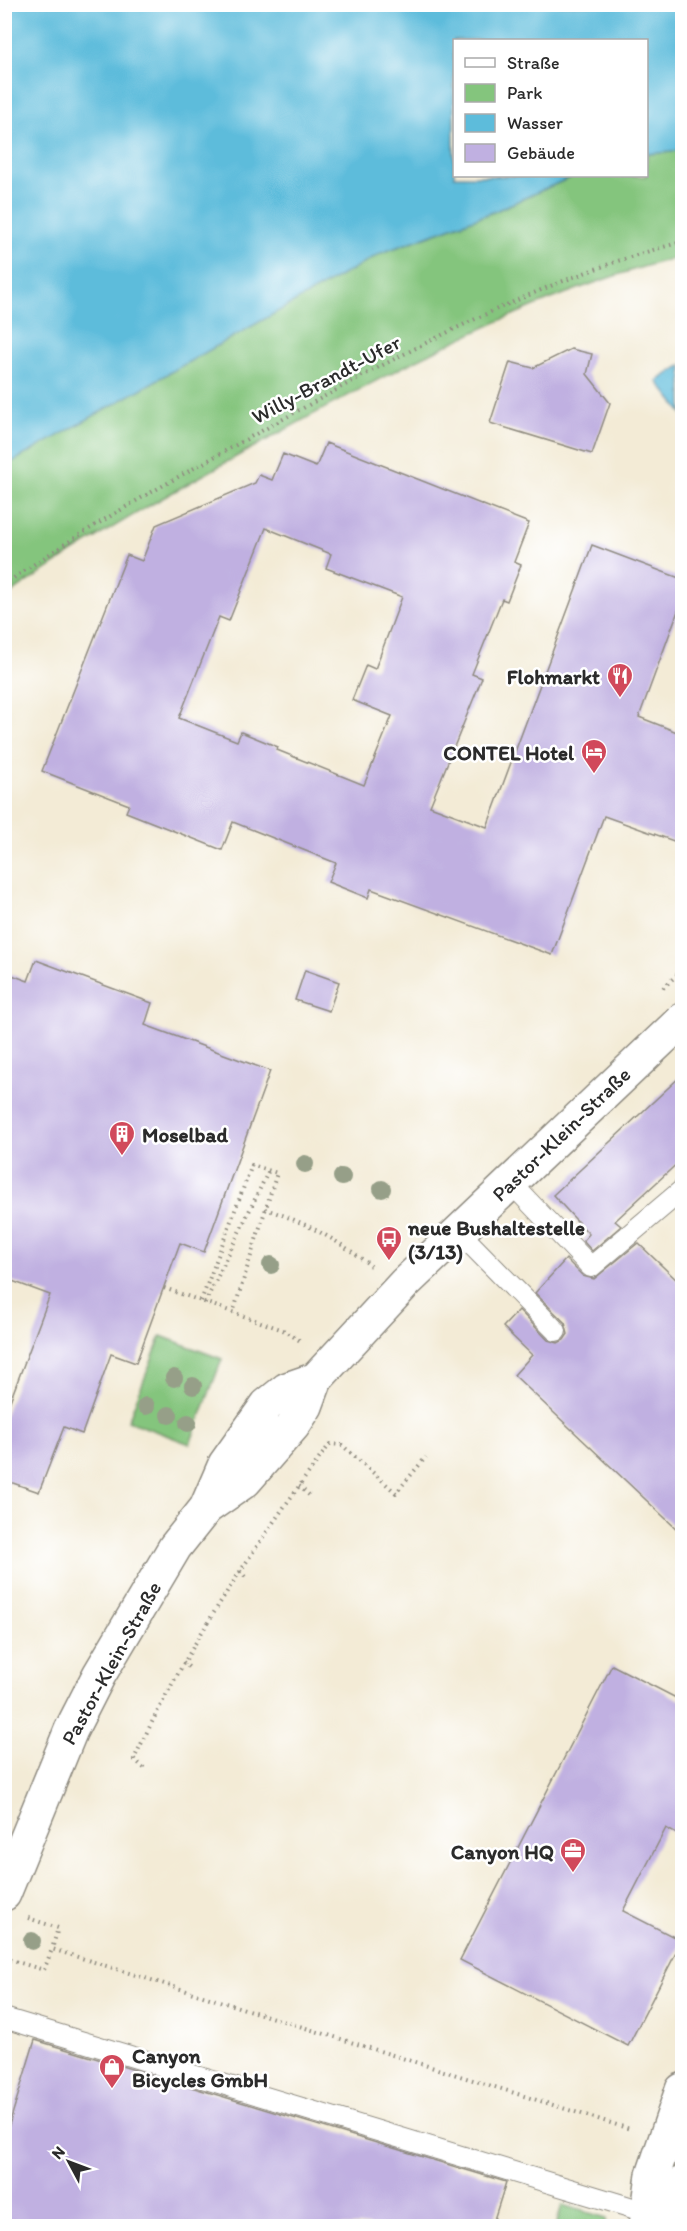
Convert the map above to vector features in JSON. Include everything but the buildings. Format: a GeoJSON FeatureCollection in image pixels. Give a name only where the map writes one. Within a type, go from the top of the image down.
{"type":"FeatureCollection","features":[{"type":"Feature","properties":{"kind":"street","name":"Pastor-Klein-Straße"},"geometry":{"type":"LineString","coordinates":[[13,1905],[71,1730],[99,1675],[175,1548],[206,1508],[225,1464],[267,1405],[287,1389],[316,1379],[458,1231],[682,1020]]}},
{"type":"Feature","properties":{"kind":"street"},"geometry":{"type":"LineString","coordinates":[[653,2221],[653,2175],[682,2090]]}},
{"type":"Feature","properties":{"kind":"street"},"geometry":{"type":"LineString","coordinates":[[653,2221],[682,2183]]}},
{"type":"Feature","properties":{"kind":"lane"},"geometry":{"type":"LineString","coordinates":[[511,1183],[591,1267],[682,1191]]}},
{"type":"Feature","properties":{"kind":"lane"},"geometry":{"type":"LineString","coordinates":[[458,1231],[556,1331]]}},
{"type":"Feature","properties":{"kind":"lane"},"geometry":{"type":"LineString","coordinates":[[4,2018],[653,2221]]}},
{"type":"Feature","properties":{"kind":"path","name":"Willy-Brandt-Ufer"},"geometry":{"type":"LineString","coordinates":[[4,585],[57,548],[137,500],[351,381],[470,322],[584,274],[649,250],[682,242]]}},
{"type":"Feature","properties":{"kind":"path"},"geometry":{"type":"LineString","coordinates":[[203,1302],[252,1165],[270,1170],[276,1173],[233,1313]]}},
{"type":"Feature","properties":{"kind":"path"},"geometry":{"type":"LineString","coordinates":[[203,1302],[270,1170]]}},
{"type":"Feature","properties":{"kind":"path"},"geometry":{"type":"LineString","coordinates":[[265,1209],[281,1214],[348,1248],[401,1288]]}},
{"type":"Feature","properties":{"kind":"path"},"geometry":{"type":"LineString","coordinates":[[164,1288],[283,1330],[302,1342]]}},
{"type":"Feature","properties":{"kind":"path"},"geometry":{"type":"LineString","coordinates":[[144,1768],[134,1759],[183,1662],[240,1571],[330,1444],[342,1444],[396,1493],[426,1458]]}},
{"type":"Feature","properties":{"kind":"path"},"geometry":{"type":"LineString","coordinates":[[299,1486],[310,1496]]}},
{"type":"Feature","properties":{"kind":"path"},"geometry":{"type":"LineString","coordinates":[[240,1571],[247,1579]]}},
{"type":"Feature","properties":{"kind":"path"},"geometry":{"type":"LineString","coordinates":[[183,1662],[191,1669]]}},
{"type":"Feature","properties":{"kind":"path"},"geometry":{"type":"LineString","coordinates":[[4,1958],[44,1970],[58,1928],[13,1905]]}},
{"type":"Feature","properties":{"kind":"path"},"geometry":{"type":"LineString","coordinates":[[52,1949],[636,2131]]}},
{"type":"Feature","properties":{"kind":"green space"},"geometry":{"type":"Polygon","coordinates":[[[682,148],[682,256],[628,271],[575,290],[472,333],[421,358],[321,410],[170,494],[103,533],[5,598],[4,466],[381,253],[493,212],[572,177],[648,177],[648,154],[672,152],[682,148]]]}},
{"type":"Feature","properties":{"kind":"green space"},"geometry":{"type":"Polygon","coordinates":[[[161,1336],[222,1359],[190,1444],[128,1421],[161,1336]]]}},
{"type":"Feature","properties":{"kind":"green space"},"geometry":{"type":"Polygon","coordinates":[[[562,2205],[607,2218],[605,2226],[556,2226],[562,2205]]]}},
{"type":"Feature","properties":{"kind":"water"},"geometry":{"type":"Polygon","coordinates":[[[5,4],[682,5],[682,148],[672,152],[648,154],[648,39],[453,39],[453,177],[572,177],[493,212],[381,253],[5,466],[5,4]]]}},
{"type":"Feature","properties":{"kind":"water"},"geometry":{"type":"Polygon","coordinates":[[[682,365],[682,413],[657,381],[682,365]]]}},
{"type":"Feature","properties":{"kind":"place","name":"Flohmarkt"},"geometry":{"type":"Point","coordinates":[620,699]}},
{"type":"Feature","properties":{"kind":"place","name":"CONTEL Hotel"},"geometry":{"type":"Point","coordinates":[594,775]}},
{"type":"Feature","properties":{"kind":"place","name":"Moselbad"},"geometry":{"type":"Point","coordinates":[122,1157]}},
{"type":"Feature","properties":{"kind":"place","name":"neue Bushaltestelle (3/13)"},"geometry":{"type":"Point","coordinates":[389,1262]}},
{"type":"Feature","properties":{"kind":"place","name":"Canyon HQ"},"geometry":{"type":"Point","coordinates":[573,1874]}},
{"type":"Feature","properties":{"kind":"place","name":"Canyon Bicycles GmbH"},"geometry":{"type":"Point","coordinates":[112,2090]}}]}
